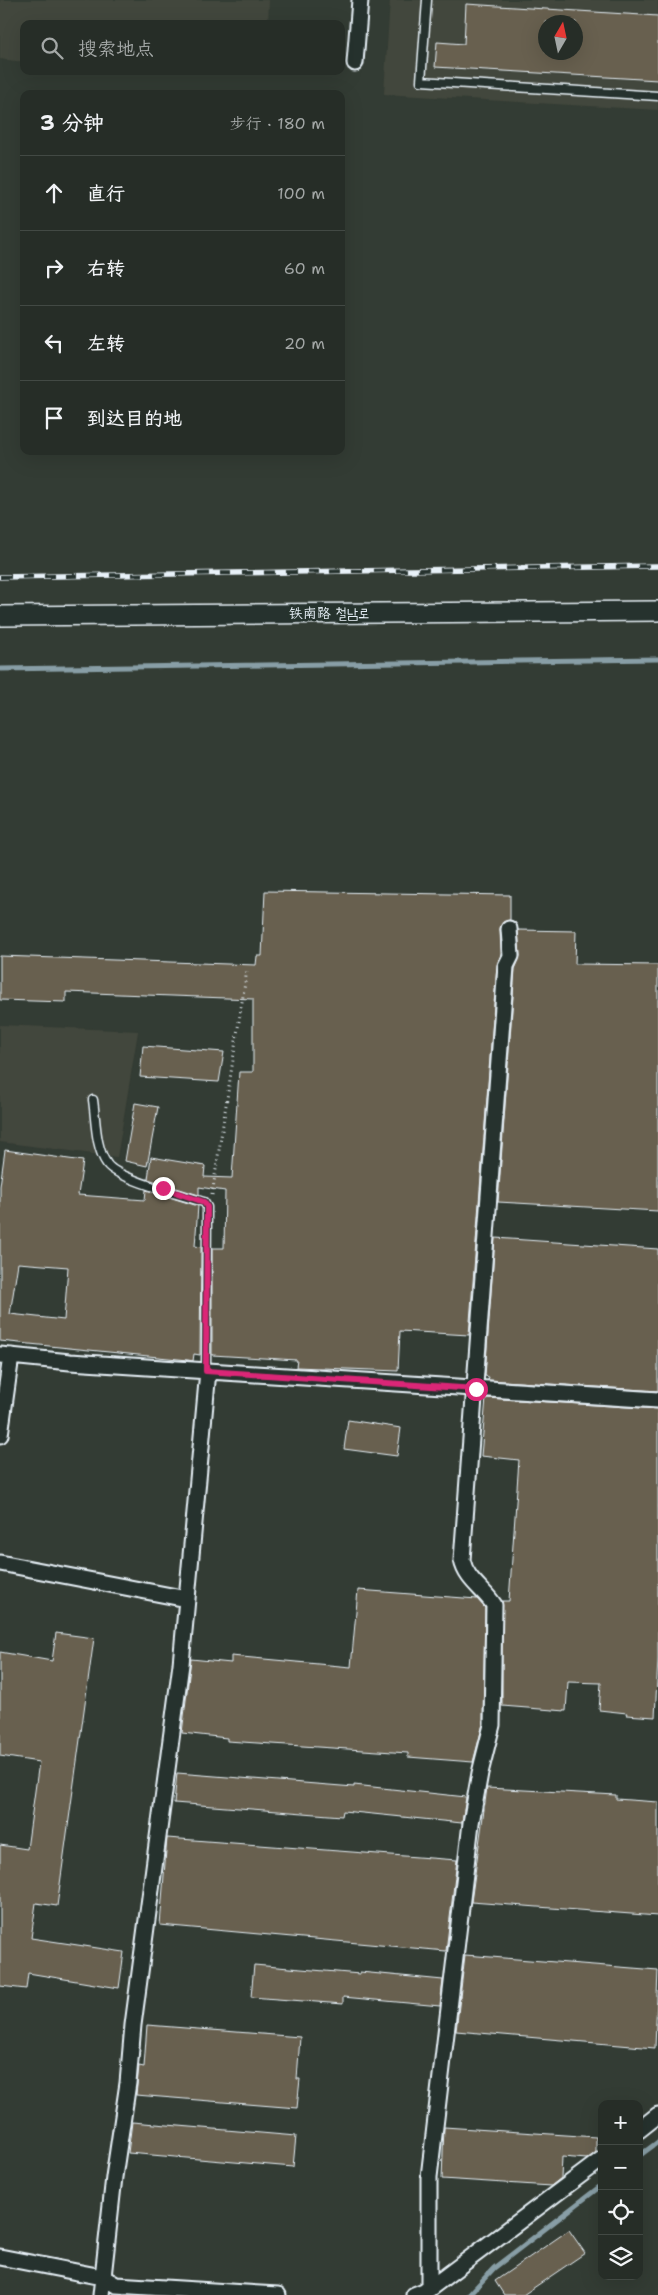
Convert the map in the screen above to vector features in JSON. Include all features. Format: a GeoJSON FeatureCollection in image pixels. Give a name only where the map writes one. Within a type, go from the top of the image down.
{"type":"FeatureCollection","features":[{"type":"Feature","properties":{"kind":"street"},"geometry":{"type":"LineString","coordinates":[[355,63],[360,0]]}},
{"type":"Feature","properties":{"kind":"street","name":"铁南路 철남로"},"geometry":{"type":"LineString","coordinates":[[0,616],[658,611]]}},
{"type":"Feature","properties":{"kind":"street"},"geometry":{"type":"LineString","coordinates":[[429,2289],[430,2177],[471,1823],[480,1773],[492,1725],[494,1706],[494,1605],[488,1596],[466,1575],[462,1560],[506,966],[511,956],[509,929]]}},
{"type":"Feature","properties":{"kind":"street"},"geometry":{"type":"LineString","coordinates":[[0,1435],[6,1355],[207,1371],[658,1400]]}},
{"type":"Feature","properties":{"kind":"street"},"geometry":{"type":"LineString","coordinates":[[101,2295],[181,1664],[207,1371]]}},
{"type":"Feature","properties":{"kind":"street"},"geometry":{"type":"LineString","coordinates":[[0,1564],[187,1599]]}},
{"type":"Feature","properties":{"kind":"street"},"geometry":{"type":"LineString","coordinates":[[643,2127],[658,2115]]}},
{"type":"Feature","properties":{"kind":"street"},"geometry":{"type":"LineString","coordinates":[[414,2295],[429,2289],[598,2162]]}},
{"type":"Feature","properties":{"kind":"street"},"geometry":{"type":"LineString","coordinates":[[0,2257],[102,2277],[116,2285],[278,2295]]}},
{"type":"Feature","properties":{"kind":"lane"},"geometry":{"type":"LineString","coordinates":[[427,0],[421,81],[658,96]]}},
{"type":"Feature","properties":{"kind":"lane"},"geometry":{"type":"LineString","coordinates":[[93,1100],[99,1144],[108,1166],[129,1178],[204,1202],[207,1207],[207,1371]]}},
{"type":"Feature","properties":{"kind":"path"},"geometry":{"type":"LineString","coordinates":[[207,1207],[212,1195],[247,970]]}},
{"type":"Feature","properties":{"kind":"shaded area"},"geometry":{"type":"Polygon","coordinates":[[[0,0],[269,0],[268,20],[20,20],[20,62],[0,59],[0,0]]]}},
{"type":"Feature","properties":{"kind":"shaded area"},"geometry":{"type":"Polygon","coordinates":[[[390,0],[658,0],[658,110],[384,94],[390,0]]]}},
{"type":"Feature","properties":{"kind":"shaded area"},"geometry":{"type":"Polygon","coordinates":[[[0,1025],[138,1031],[117,1157],[0,1142],[0,1025]]]}},
{"type":"Feature","properties":{"kind":"building"},"geometry":{"type":"Polygon","coordinates":[[[466,4],[658,16],[658,80],[435,67],[437,42],[464,44],[466,4]]]}},
{"type":"Feature","properties":{"kind":"building"},"geometry":{"type":"Polygon","coordinates":[[[265,891],[510,895],[510,920],[503,922],[500,929],[501,954],[497,965],[469,1335],[400,1331],[398,1371],[296,1367],[297,1360],[212,1355],[212,1248],[224,1248],[225,1191],[199,1187],[199,1195],[148,1179],[151,1157],[205,1166],[204,1177],[232,1178],[239,1072],[253,1072],[253,999],[66,992],[66,1002],[0,1000],[0,956],[256,965],[257,956],[262,956],[265,891]]]}},
{"type":"Feature","properties":{"kind":"building"},"geometry":{"type":"Polygon","coordinates":[[[518,930],[576,931],[575,964],[658,965],[658,1211],[498,1202],[515,969],[520,956],[518,930]]]}},
{"type":"Feature","properties":{"kind":"building"},"geometry":{"type":"Polygon","coordinates":[[[143,1046],[224,1052],[219,1082],[140,1077],[143,1046]]]}},
{"type":"Feature","properties":{"kind":"building"},"geometry":{"type":"Polygon","coordinates":[[[135,1103],[158,1107],[147,1166],[125,1161],[135,1103]]]}},
{"type":"Feature","properties":{"kind":"building"},"geometry":{"type":"Polygon","coordinates":[[[5,1150],[83,1161],[78,1195],[145,1200],[146,1190],[198,1206],[195,1246],[201,1247],[200,1355],[194,1354],[193,1361],[0,1341],[0,1186],[5,1150]],[[18,1263],[10,1314],[64,1320],[68,1267],[18,1263]]]}},
{"type":"Feature","properties":{"kind":"building"},"geometry":{"type":"Polygon","coordinates":[[[495,1238],[658,1249],[658,1391],[488,1380],[489,1377],[485,1376],[495,1238]]]}},
{"type":"Feature","properties":{"kind":"building"},"geometry":{"type":"Polygon","coordinates":[[[486,1398],[658,1409],[658,1659],[655,1717],[626,1715],[627,1713],[599,1710],[601,1683],[568,1682],[566,1711],[502,1706],[502,1601],[509,1601],[519,1460],[481,1456],[486,1398]]]}},
{"type":"Feature","properties":{"kind":"building"},"geometry":{"type":"Polygon","coordinates":[[[348,1420],[401,1428],[397,1456],[344,1449],[348,1420]]]}},
{"type":"Feature","properties":{"kind":"building"},"geometry":{"type":"Polygon","coordinates":[[[358,1590],[477,1599],[485,1608],[483,1724],[473,1762],[408,1757],[408,1753],[227,1741],[227,1738],[182,1733],[191,1659],[231,1663],[231,1656],[351,1667],[358,1590]]]}},
{"type":"Feature","properties":{"kind":"building"},"geometry":{"type":"Polygon","coordinates":[[[56,1633],[94,1638],[57,1906],[36,1903],[31,1938],[124,1952],[119,1988],[28,1973],[26,1989],[0,1986],[0,1845],[27,1849],[39,1762],[0,1756],[0,1652],[52,1661],[56,1633]]]}},
{"type":"Feature","properties":{"kind":"building"},"geometry":{"type":"Polygon","coordinates":[[[177,1773],[354,1787],[354,1785],[466,1797],[462,1823],[343,1811],[342,1816],[174,1803],[177,1773]]]}},
{"type":"Feature","properties":{"kind":"building"},"geometry":{"type":"Polygon","coordinates":[[[487,1788],[616,1795],[616,1799],[658,1802],[658,1916],[471,1902],[487,1788]]]}},
{"type":"Feature","properties":{"kind":"building"},"geometry":{"type":"Polygon","coordinates":[[[167,1838],[457,1860],[446,1951],[160,1925],[167,1838]]]}},
{"type":"Feature","properties":{"kind":"building"},"geometry":{"type":"Polygon","coordinates":[[[465,1955],[658,1970],[655,2048],[456,2031],[465,1955]]]}},
{"type":"Feature","properties":{"kind":"building"},"geometry":{"type":"Polygon","coordinates":[[[254,1965],[443,1980],[440,2006],[343,1997],[343,2004],[251,1997],[254,1965]]]}},
{"type":"Feature","properties":{"kind":"building"},"geometry":{"type":"Polygon","coordinates":[[[147,2025],[300,2037],[297,2079],[300,2079],[297,2108],[136,2095],[139,2066],[144,2067],[147,2025]]]}},
{"type":"Feature","properties":{"kind":"building"},"geometry":{"type":"Polygon","coordinates":[[[132,2122],[296,2136],[293,2167],[128,2153],[132,2122]]]}},
{"type":"Feature","properties":{"kind":"building"},"geometry":{"type":"Polygon","coordinates":[[[444,2127],[596,2137],[596,2152],[587,2159],[562,2157],[561,2178],[551,2186],[442,2179],[444,2127]]]}},
{"type":"Feature","properties":{"kind":"building"},"geometry":{"type":"Polygon","coordinates":[[[569,2230],[585,2253],[523,2295],[504,2295],[495,2281],[569,2230]]]}},
{"type":"Feature","properties":{"kind":"waterway"},"geometry":{"type":"LineString","coordinates":[[0,669],[658,659]]}},
{"type":"Feature","properties":{"kind":"waterway"},"geometry":{"type":"LineString","coordinates":[[643,2153],[658,2142]]}},
{"type":"Feature","properties":{"kind":"waterway"},"geometry":{"type":"LineString","coordinates":[[469,2295],[494,2268],[598,2188]]}},
{"type":"Feature","properties":{"kind":"railway"},"geometry":{"type":"LineString","coordinates":[[0,577],[658,566]]}},
{"type":"Feature","properties":{"kind":"route"},"geometry":{"type":"LineString","coordinates":[[163,1188],[204,1202],[207,1207],[206,1371],[476,1389]]}}]}
